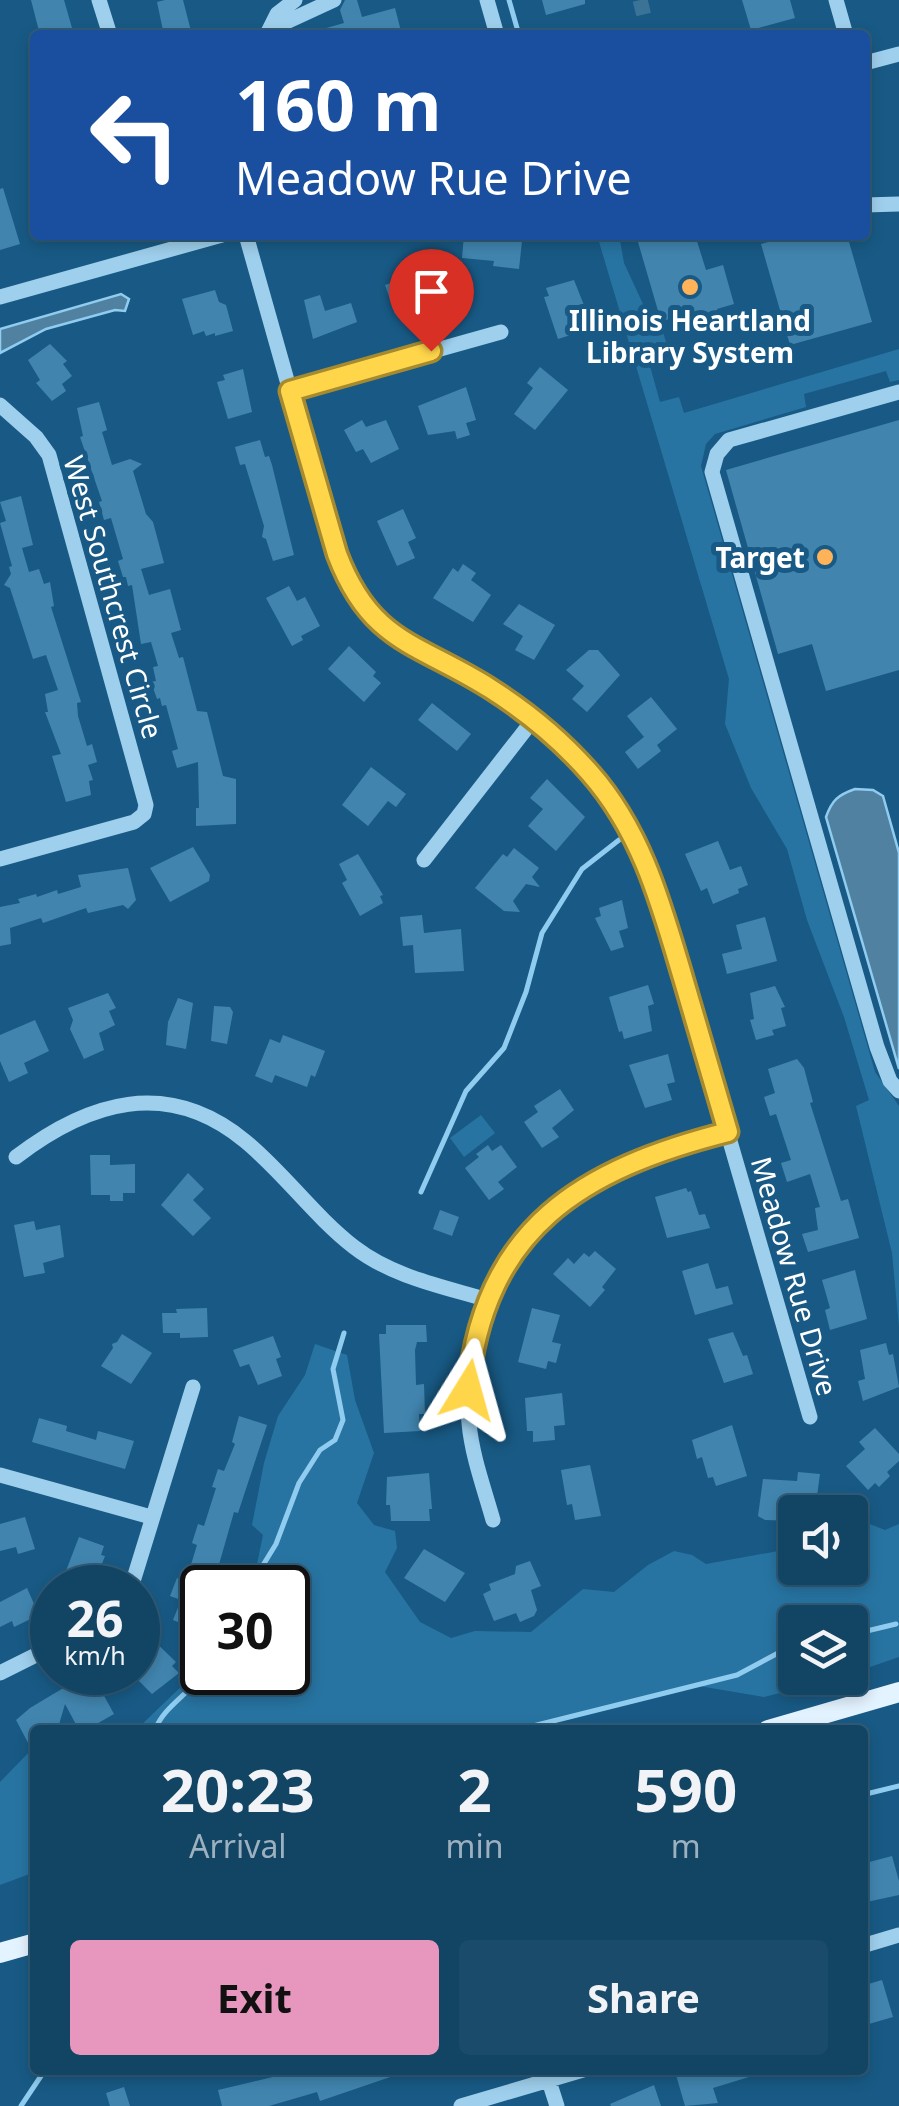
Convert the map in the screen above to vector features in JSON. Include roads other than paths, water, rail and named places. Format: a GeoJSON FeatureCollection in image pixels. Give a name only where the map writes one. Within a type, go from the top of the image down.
{"type":"FeatureCollection","features":[{"type":"Feature","properties":{"kind":"main road"},"geometry":{"type":"LineString","coordinates":[[785,1725],[899,1692]]}},
{"type":"Feature","properties":{"kind":"main road"},"geometry":{"type":"LineString","coordinates":[[0,1953],[30,1944]]}},
{"type":"Feature","properties":{"kind":"street"},"geometry":{"type":"LineString","coordinates":[[100,0],[109,30]]}},
{"type":"Feature","properties":{"kind":"street"},"geometry":{"type":"LineString","coordinates":[[268,30],[277,14],[295,0]]}},
{"type":"Feature","properties":{"kind":"street"},"geometry":{"type":"LineString","coordinates":[[271,30],[334,0]]}},
{"type":"Feature","properties":{"kind":"street"},"geometry":{"type":"LineString","coordinates":[[487,0],[496,30]]}},
{"type":"Feature","properties":{"kind":"street"},"geometry":{"type":"LineString","coordinates":[[836,0],[845,30]]}},
{"type":"Feature","properties":{"kind":"street"},"geometry":{"type":"LineString","coordinates":[[870,62],[899,54]]}},
{"type":"Feature","properties":{"kind":"street"},"geometry":{"type":"LineString","coordinates":[[870,205],[899,204]]}},
{"type":"Feature","properties":{"kind":"street"},"geometry":{"type":"LineString","coordinates":[[0,297],[204,240]]}},
{"type":"Feature","properties":{"kind":"street","name":"Meadow Rue Drive"},"geometry":{"type":"LineString","coordinates":[[247,240],[337,554],[346,579],[362,604],[388,632],[491,689],[564,745],[606,792],[642,851],[660,900],[810,1417]]}},
{"type":"Feature","properties":{"kind":"street"},"geometry":{"type":"LineString","coordinates":[[290,391],[502,332]]}},
{"type":"Feature","properties":{"kind":"street"},"geometry":{"type":"LineString","coordinates":[[899,392],[730,440],[717,454],[712,472],[877,1047],[890,1081],[899,1091]]}},
{"type":"Feature","properties":{"kind":"street","name":"West Southcrest Circle"},"geometry":{"type":"LineString","coordinates":[[0,406],[36,437],[52,464],[146,800],[140,818],[0,859]]}},
{"type":"Feature","properties":{"kind":"street"},"geometry":{"type":"LineString","coordinates":[[424,860],[533,720]]}},
{"type":"Feature","properties":{"kind":"street"},"geometry":{"type":"LineString","coordinates":[[16,1157],[51,1130],[98,1109],[126,1104],[176,1107],[202,1115],[245,1141],[346,1240],[376,1262],[399,1274],[488,1300]]}},
{"type":"Feature","properties":{"kind":"street"},"geometry":{"type":"LineString","coordinates":[[493,1520],[474,1455],[468,1390],[471,1355],[488,1300],[527,1236],[570,1195],[632,1161],[728,1132]]}},
{"type":"Feature","properties":{"kind":"street"},"geometry":{"type":"LineString","coordinates":[[138,1565],[192,1387]]}},
{"type":"Feature","properties":{"kind":"street"},"geometry":{"type":"LineString","coordinates":[[0,1475],[151,1517]]}},
{"type":"Feature","properties":{"kind":"street"},"geometry":{"type":"LineString","coordinates":[[0,1673],[30,1658]]}},
{"type":"Feature","properties":{"kind":"street"},"geometry":{"type":"LineString","coordinates":[[868,1944],[899,1936]]}},
{"type":"Feature","properties":{"kind":"street"},"geometry":{"type":"LineString","coordinates":[[461,2106],[569,2075]]}},
{"type":"Feature","properties":{"kind":"street"},"geometry":{"type":"LineString","coordinates":[[550,2081],[557,2106]]}},
{"type":"Feature","properties":{"kind":"waterway"},"geometry":{"type":"LineString","coordinates":[[509,0],[518,30]]}},
{"type":"Feature","properties":{"kind":"waterway"},"geometry":{"type":"LineString","coordinates":[[421,1192],[466,1091],[504,1048],[526,992],[542,933],[582,869],[619,840]]}},
{"type":"Feature","properties":{"kind":"waterway"},"geometry":{"type":"LineString","coordinates":[[263,1565],[276,1544],[299,1483],[320,1450],[335,1440],[343,1420],[333,1369],[344,1333]]}},
{"type":"Feature","properties":{"kind":"waterway"},"geometry":{"type":"LineString","coordinates":[[868,1631],[896,1624]]}},
{"type":"Feature","properties":{"kind":"waterway"},"geometry":{"type":"LineString","coordinates":[[537,1725],[737,1675],[778,1653]]}},
{"type":"Feature","properties":{"kind":"waterway"},"geometry":{"type":"LineString","coordinates":[[158,1725],[184,1695]]}},
{"type":"Feature","properties":{"kind":"waterway"},"geometry":{"type":"LineString","coordinates":[[868,1794],[899,1786]]}},
{"type":"Feature","properties":{"kind":"waterway"},"geometry":{"type":"LineString","coordinates":[[21,2106],[42,2075]]}},
{"type":"Feature","properties":{"kind":"tunnel"},"geometry":{"type":"LineString","coordinates":[[640,0],[645,20]]}},
{"type":"Feature","properties":{"kind":"place","name":"Illinois Heartland Library System"},"geometry":{"type":"Point","coordinates":[690,287]}},
{"type":"Feature","properties":{"kind":"place","name":"Target"},"geometry":{"type":"Point","coordinates":[825,557]}}]}
